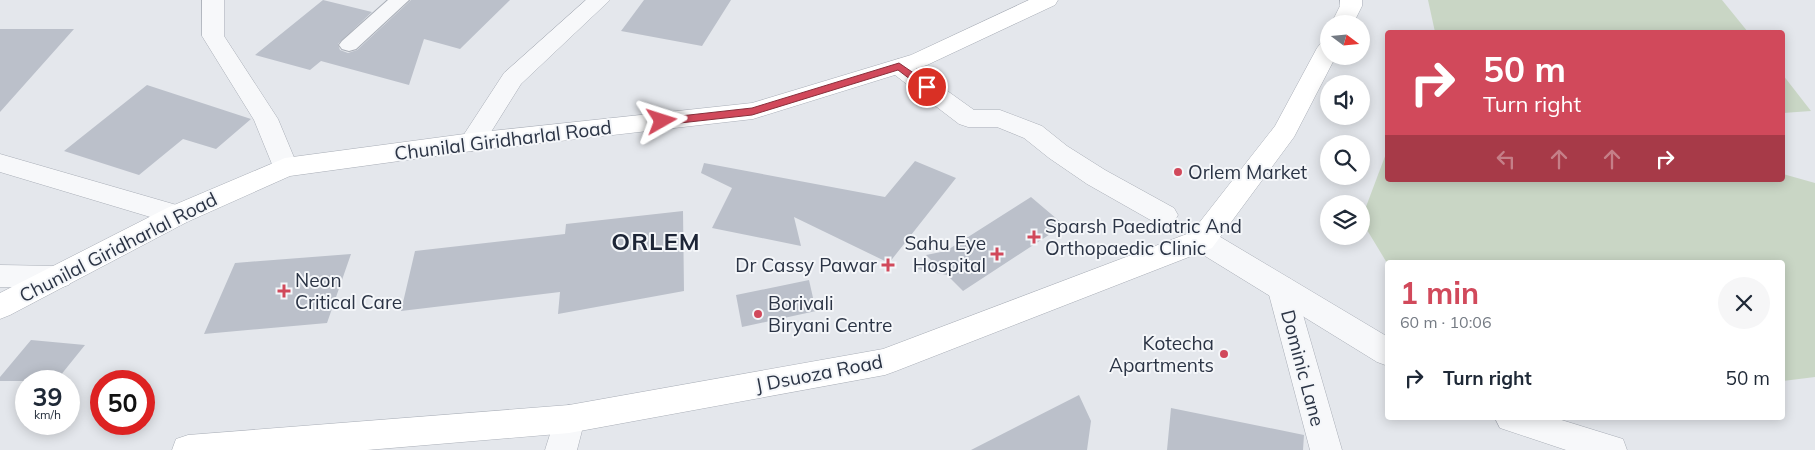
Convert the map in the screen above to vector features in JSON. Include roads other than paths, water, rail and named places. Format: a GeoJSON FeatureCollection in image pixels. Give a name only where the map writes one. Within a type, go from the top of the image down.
{"type":"FeatureCollection","features":[{"type":"Feature","properties":{"kind":"main road","name":"Chunilal Giridharlal Road"},"geometry":{"type":"LineString","coordinates":[[0,307],[177,215],[285,167],[472,142],[752,111],[919,60],[1048,0]]}},
{"type":"Feature","properties":{"kind":"main road"},"geometry":{"type":"LineString","coordinates":[[1346,15],[1351,6],[1351,0]]}},
{"type":"Feature","properties":{"kind":"main road"},"geometry":{"type":"LineString","coordinates":[[1202,240],[1285,131],[1320,65]]}},
{"type":"Feature","properties":{"kind":"main road","name":"J Dsuoza Road"},"geometry":{"type":"LineString","coordinates":[[188,450],[569,419],[885,362],[1202,240]]}},
{"type":"Feature","properties":{"kind":"street"},"geometry":{"type":"LineString","coordinates":[[213,0],[213,36],[266,119],[285,167]]}},
{"type":"Feature","properties":{"kind":"street"},"geometry":{"type":"LineString","coordinates":[[472,142],[512,79],[599,0]]}},
{"type":"Feature","properties":{"kind":"street"},"geometry":{"type":"LineString","coordinates":[[899,67],[968,118],[1000,119],[1033,132],[1058,152],[1096,177],[1164,215]]}},
{"type":"Feature","properties":{"kind":"street"},"geometry":{"type":"LineString","coordinates":[[0,163],[177,215]]}},
{"type":"Feature","properties":{"kind":"street"},"geometry":{"type":"LineString","coordinates":[[1202,240],[1385,351]]}},
{"type":"Feature","properties":{"kind":"street"},"geometry":{"type":"LineString","coordinates":[[0,276],[59,277]]}},
{"type":"Feature","properties":{"kind":"street","name":"Dominic Lane"},"geometry":{"type":"LineString","coordinates":[[1281,287],[1326,450]]}},
{"type":"Feature","properties":{"kind":"street"},"geometry":{"type":"LineString","coordinates":[[561,450],[569,419]]}},
{"type":"Feature","properties":{"kind":"street"},"geometry":{"type":"LineString","coordinates":[[1517,420],[1611,450]]}},
{"type":"Feature","properties":{"kind":"lane"},"geometry":{"type":"LineString","coordinates":[[349,45],[399,0]]}},
{"type":"Feature","properties":{"kind":"place","name":"Orlem Market"},"geometry":{"type":"Point","coordinates":[1178,172]}},
{"type":"Feature","properties":{"kind":"place","name":"Sparsh Paediatric And Orthopaedic Clinic"},"geometry":{"type":"Point","coordinates":[1034,237]}},
{"type":"Feature","properties":{"kind":"place","name":"Sahu Eye Hospital"},"geometry":{"type":"Point","coordinates":[997,254]}},
{"type":"Feature","properties":{"kind":"place","name":"Dr Cassy Pawar"},"geometry":{"type":"Point","coordinates":[888,265]}},
{"type":"Feature","properties":{"kind":"place","name":"Neon Critical Care"},"geometry":{"type":"Point","coordinates":[284,291]}},
{"type":"Feature","properties":{"kind":"place","name":"Borivali Biryani Centre"},"geometry":{"type":"Point","coordinates":[758,314]}},
{"type":"Feature","properties":{"kind":"place","name":"Kotecha Apartments"},"geometry":{"type":"Point","coordinates":[1224,354]}},
{"type":"Feature","properties":{"kind":"district","name":"ORLEM"},"geometry":{"type":"Point","coordinates":[656,242]}}]}
